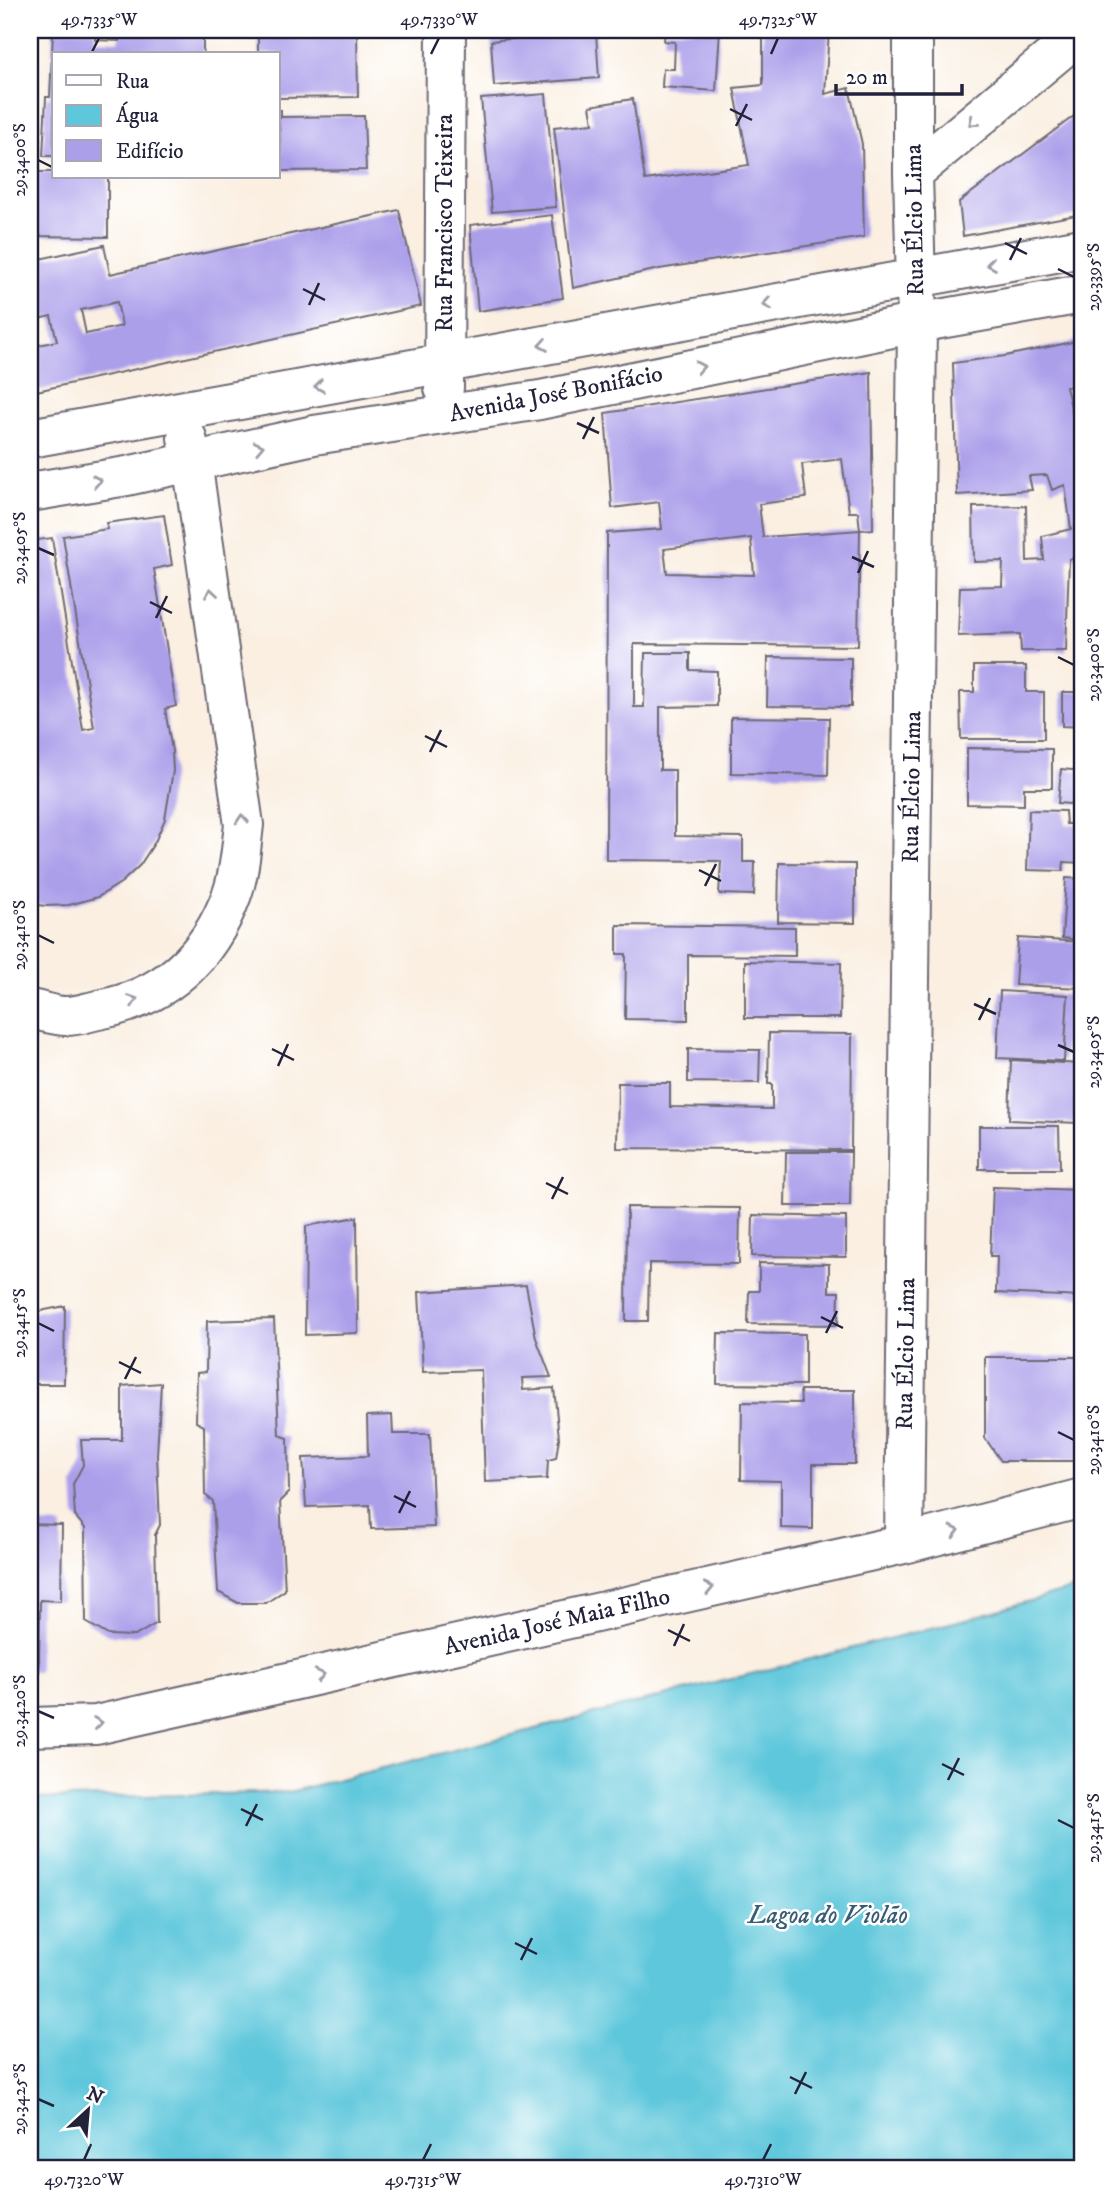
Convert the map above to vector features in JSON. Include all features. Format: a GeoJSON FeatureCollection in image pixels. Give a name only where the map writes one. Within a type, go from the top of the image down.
{"type":"FeatureCollection","features":[{"type":"Feature","properties":{"kind":"street","name":"Rua Francisco Teixeira"},"geometry":{"type":"LineString","coordinates":[[442,416],[445,363],[446,30]]}},
{"type":"Feature","properties":{"kind":"street","name":"Rua Élcio Lima"},"geometry":{"type":"LineString","coordinates":[[904,1544],[917,323],[913,30]]}},
{"type":"Feature","properties":{"kind":"street"},"geometry":{"type":"LineString","coordinates":[[913,173],[1082,32]]}},
{"type":"Feature","properties":{"kind":"street","name":"Avenida José Bonifácio"},"geometry":{"type":"LineString","coordinates":[[30,438],[1082,248]]}},
{"type":"Feature","properties":{"kind":"street","name":"Avenida José Bonifácio"},"geometry":{"type":"LineString","coordinates":[[30,492],[127,476],[314,435],[540,400],[917,323],[1082,294]]}},
{"type":"Feature","properties":{"kind":"street"},"geometry":{"type":"LineString","coordinates":[[30,1009],[66,1016],[110,1008],[149,995],[185,970],[209,942],[233,892],[244,825],[192,461],[180,412]]}},
{"type":"Feature","properties":{"kind":"street","name":"Avenida José Maia Filho"},"geometry":{"type":"LineString","coordinates":[[30,1727],[96,1725],[904,1544],[1082,1498]]}},
{"type":"Feature","properties":{"kind":"water","name":"Lagoa do Violão"},"geometry":{"type":"Polygon","coordinates":[[[1082,1586],[1082,2168],[30,2168],[30,1799],[289,1792],[970,1618],[1082,1586]]]}},
{"type":"Feature","properties":{"kind":"building"},"geometry":{"type":"Polygon","coordinates":[[[53,30],[95,30],[95,40],[119,41],[120,30],[203,30],[203,52],[52,52],[53,30]]]}},
{"type":"Feature","properties":{"kind":"building"},"geometry":{"type":"Polygon","coordinates":[[[258,30],[357,30],[358,97],[280,98],[280,52],[258,52],[258,30]]]}},
{"type":"Feature","properties":{"kind":"building"},"geometry":{"type":"Polygon","coordinates":[[[520,30],[575,30],[575,35],[596,33],[599,78],[494,86],[491,41],[521,38],[520,30]]]}},
{"type":"Feature","properties":{"kind":"building"},"geometry":{"type":"Polygon","coordinates":[[[665,30],[720,30],[716,91],[662,87],[663,69],[674,69],[675,42],[664,41],[665,30]]]}},
{"type":"Feature","properties":{"kind":"building"},"geometry":{"type":"Polygon","coordinates":[[[763,30],[829,30],[825,94],[849,88],[862,144],[864,237],[659,269],[573,288],[554,127],[593,123],[590,106],[633,99],[645,180],[749,165],[734,88],[763,85],[763,30]]]}},
{"type":"Feature","properties":{"kind":"building"},"geometry":{"type":"Polygon","coordinates":[[[52,56],[52,156],[43,156],[46,97],[50,97],[52,56]]]}},
{"type":"Feature","properties":{"kind":"building"},"geometry":{"type":"Polygon","coordinates":[[[546,94],[556,207],[492,212],[481,99],[546,94]]]}},
{"type":"Feature","properties":{"kind":"building"},"geometry":{"type":"Polygon","coordinates":[[[280,110],[281,117],[364,116],[366,170],[282,171],[280,110]]]}},
{"type":"Feature","properties":{"kind":"building"},"geometry":{"type":"Polygon","coordinates":[[[1082,110],[1082,214],[963,236],[959,202],[1082,110]]]}},
{"type":"Feature","properties":{"kind":"building"},"geometry":{"type":"Polygon","coordinates":[[[30,172],[52,172],[52,178],[108,178],[108,237],[30,236],[30,172]]]}},
{"type":"Feature","properties":{"kind":"building"},"geometry":{"type":"Polygon","coordinates":[[[399,210],[421,306],[32,392],[30,347],[57,341],[51,316],[30,321],[30,261],[104,245],[110,274],[399,210]],[[117,302],[81,310],[86,334],[122,326],[117,302]]]}},
{"type":"Feature","properties":{"kind":"building"},"geometry":{"type":"Polygon","coordinates":[[[552,215],[563,298],[478,311],[470,225],[552,215]]]}},
{"type":"Feature","properties":{"kind":"building"},"geometry":{"type":"Polygon","coordinates":[[[1082,340],[1082,397],[1078,385],[1066,387],[1082,451],[1082,558],[1069,559],[1066,651],[1021,651],[1020,634],[958,636],[960,587],[1002,586],[1003,561],[974,562],[973,507],[1026,506],[1027,561],[1044,560],[1042,536],[1071,529],[1065,485],[1052,490],[1047,475],[1029,476],[1032,490],[957,495],[953,363],[1005,356],[1082,340]]]}},
{"type":"Feature","properties":{"kind":"building"},"geometry":{"type":"Polygon","coordinates":[[[871,372],[873,529],[860,530],[858,646],[634,644],[634,707],[644,707],[645,653],[690,653],[690,670],[717,671],[717,706],[660,707],[660,770],[675,770],[675,836],[743,837],[743,862],[755,862],[754,895],[719,894],[721,861],[606,860],[607,533],[662,529],[659,502],[612,508],[605,413],[871,372]],[[842,459],[802,464],[806,498],[759,504],[763,537],[860,530],[858,512],[849,512],[842,459]],[[751,538],[664,549],[667,573],[754,575],[751,538]]]}},
{"type":"Feature","properties":{"kind":"building"},"geometry":{"type":"Polygon","coordinates":[[[164,515],[172,565],[154,569],[176,706],[165,709],[173,771],[165,819],[155,842],[140,865],[122,882],[98,897],[69,905],[30,904],[30,541],[52,538],[83,730],[94,728],[63,536],[108,529],[106,523],[164,515]]]}},
{"type":"Feature","properties":{"kind":"building"},"geometry":{"type":"Polygon","coordinates":[[[768,657],[851,658],[851,707],[767,706],[768,657]]]}},
{"type":"Feature","properties":{"kind":"building"},"geometry":{"type":"Polygon","coordinates":[[[974,666],[1026,666],[1026,692],[1044,692],[1044,739],[961,739],[960,692],[974,692],[974,666]]]}},
{"type":"Feature","properties":{"kind":"building"},"geometry":{"type":"Polygon","coordinates":[[[1062,692],[1082,692],[1082,727],[1062,726],[1062,692]]]}},
{"type":"Feature","properties":{"kind":"building"},"geometry":{"type":"Polygon","coordinates":[[[731,717],[829,718],[828,775],[731,773],[731,717]]]}},
{"type":"Feature","properties":{"kind":"building"},"geometry":{"type":"Polygon","coordinates":[[[967,748],[1052,749],[1052,788],[1024,788],[1024,805],[967,804],[967,748]]]}},
{"type":"Feature","properties":{"kind":"building"},"geometry":{"type":"Polygon","coordinates":[[[1061,769],[1082,771],[1082,805],[1058,803],[1061,769]]]}},
{"type":"Feature","properties":{"kind":"building"},"geometry":{"type":"Polygon","coordinates":[[[1029,810],[1065,811],[1066,824],[1082,824],[1082,863],[1064,862],[1063,871],[1027,870],[1029,810]]]}},
{"type":"Feature","properties":{"kind":"building"},"geometry":{"type":"Polygon","coordinates":[[[779,863],[855,864],[855,923],[778,922],[779,863]]]}},
{"type":"Feature","properties":{"kind":"building"},"geometry":{"type":"Polygon","coordinates":[[[1066,878],[1082,879],[1082,940],[1062,938],[1066,878]]]}},
{"type":"Feature","properties":{"kind":"building"},"geometry":{"type":"Polygon","coordinates":[[[617,925],[795,927],[795,956],[688,955],[688,1020],[625,1019],[626,954],[617,954],[617,925]]]}},
{"type":"Feature","properties":{"kind":"building"},"geometry":{"type":"Polygon","coordinates":[[[1018,938],[1082,942],[1082,988],[1015,985],[1018,938]]]}},
{"type":"Feature","properties":{"kind":"building"},"geometry":{"type":"Polygon","coordinates":[[[745,961],[841,963],[840,1018],[745,1018],[745,961]]]}},
{"type":"Feature","properties":{"kind":"building"},"geometry":{"type":"Polygon","coordinates":[[[1000,991],[1068,995],[1064,1061],[997,1058],[1000,991]]]}},
{"type":"Feature","properties":{"kind":"building"},"geometry":{"type":"Polygon","coordinates":[[[769,1033],[852,1034],[851,1150],[617,1148],[618,1083],[670,1083],[670,1107],[772,1109],[772,1084],[768,1084],[769,1033]]]}},
{"type":"Feature","properties":{"kind":"building"},"geometry":{"type":"Polygon","coordinates":[[[688,1049],[760,1050],[759,1083],[688,1082],[688,1049]]]}},
{"type":"Feature","properties":{"kind":"building"},"geometry":{"type":"Polygon","coordinates":[[[1011,1060],[1081,1064],[1078,1123],[1009,1120],[1011,1060]]]}},
{"type":"Feature","properties":{"kind":"building"},"geometry":{"type":"Polygon","coordinates":[[[979,1126],[1059,1126],[1060,1169],[979,1169],[979,1126]]]}},
{"type":"Feature","properties":{"kind":"building"},"geometry":{"type":"Polygon","coordinates":[[[786,1152],[851,1152],[850,1206],[785,1206],[786,1152]]]}},
{"type":"Feature","properties":{"kind":"building"},"geometry":{"type":"Polygon","coordinates":[[[993,1187],[1082,1190],[1082,1297],[996,1293],[997,1256],[990,1256],[993,1187]]]}},
{"type":"Feature","properties":{"kind":"building"},"geometry":{"type":"Polygon","coordinates":[[[627,1207],[740,1208],[739,1264],[649,1263],[648,1321],[626,1321],[627,1207]]]}},
{"type":"Feature","properties":{"kind":"building"},"geometry":{"type":"Polygon","coordinates":[[[753,1215],[846,1217],[846,1257],[752,1256],[753,1215]]]}},
{"type":"Feature","properties":{"kind":"building"},"geometry":{"type":"Polygon","coordinates":[[[357,1217],[358,1333],[305,1335],[306,1226],[357,1217]]]}},
{"type":"Feature","properties":{"kind":"building"},"geometry":{"type":"Polygon","coordinates":[[[759,1263],[829,1264],[829,1292],[839,1292],[838,1325],[748,1324],[749,1291],[759,1291],[759,1263]]]}},
{"type":"Feature","properties":{"kind":"building"},"geometry":{"type":"Polygon","coordinates":[[[526,1285],[536,1338],[551,1377],[522,1378],[523,1390],[554,1388],[559,1438],[556,1458],[548,1460],[547,1479],[485,1482],[481,1370],[423,1372],[419,1292],[526,1285]]]}},
{"type":"Feature","properties":{"kind":"building"},"geometry":{"type":"Polygon","coordinates":[[[65,1306],[64,1384],[30,1384],[30,1313],[65,1306]]]}},
{"type":"Feature","properties":{"kind":"building"},"geometry":{"type":"Polygon","coordinates":[[[274,1319],[279,1435],[288,1438],[289,1492],[280,1501],[285,1590],[266,1603],[238,1603],[218,1592],[213,1501],[205,1495],[204,1426],[196,1422],[197,1373],[206,1372],[207,1321],[274,1319]]]}},
{"type":"Feature","properties":{"kind":"building"},"geometry":{"type":"Polygon","coordinates":[[[718,1333],[805,1334],[805,1385],[717,1384],[718,1333]]]}},
{"type":"Feature","properties":{"kind":"building"},"geometry":{"type":"Polygon","coordinates":[[[985,1357],[1082,1357],[1082,1461],[1001,1461],[985,1438],[985,1357]]]}},
{"type":"Feature","properties":{"kind":"building"},"geometry":{"type":"Polygon","coordinates":[[[161,1383],[157,1455],[160,1525],[155,1535],[157,1623],[135,1636],[108,1635],[86,1622],[85,1528],[75,1516],[73,1484],[83,1465],[81,1440],[122,1440],[122,1386],[161,1383]]]}},
{"type":"Feature","properties":{"kind":"building"},"geometry":{"type":"Polygon","coordinates":[[[800,1390],[855,1390],[855,1464],[813,1464],[813,1529],[781,1528],[781,1481],[741,1480],[742,1402],[801,1403],[800,1390]]]}},
{"type":"Feature","properties":{"kind":"building"},"geometry":{"type":"Polygon","coordinates":[[[392,1415],[393,1434],[430,1434],[434,1527],[371,1529],[370,1505],[306,1507],[303,1458],[368,1456],[367,1416],[392,1415]]]}},
{"type":"Feature","properties":{"kind":"building"},"geometry":{"type":"Polygon","coordinates":[[[30,1524],[62,1525],[61,1601],[40,1600],[39,1672],[30,1672],[30,1524]]]}}]}
